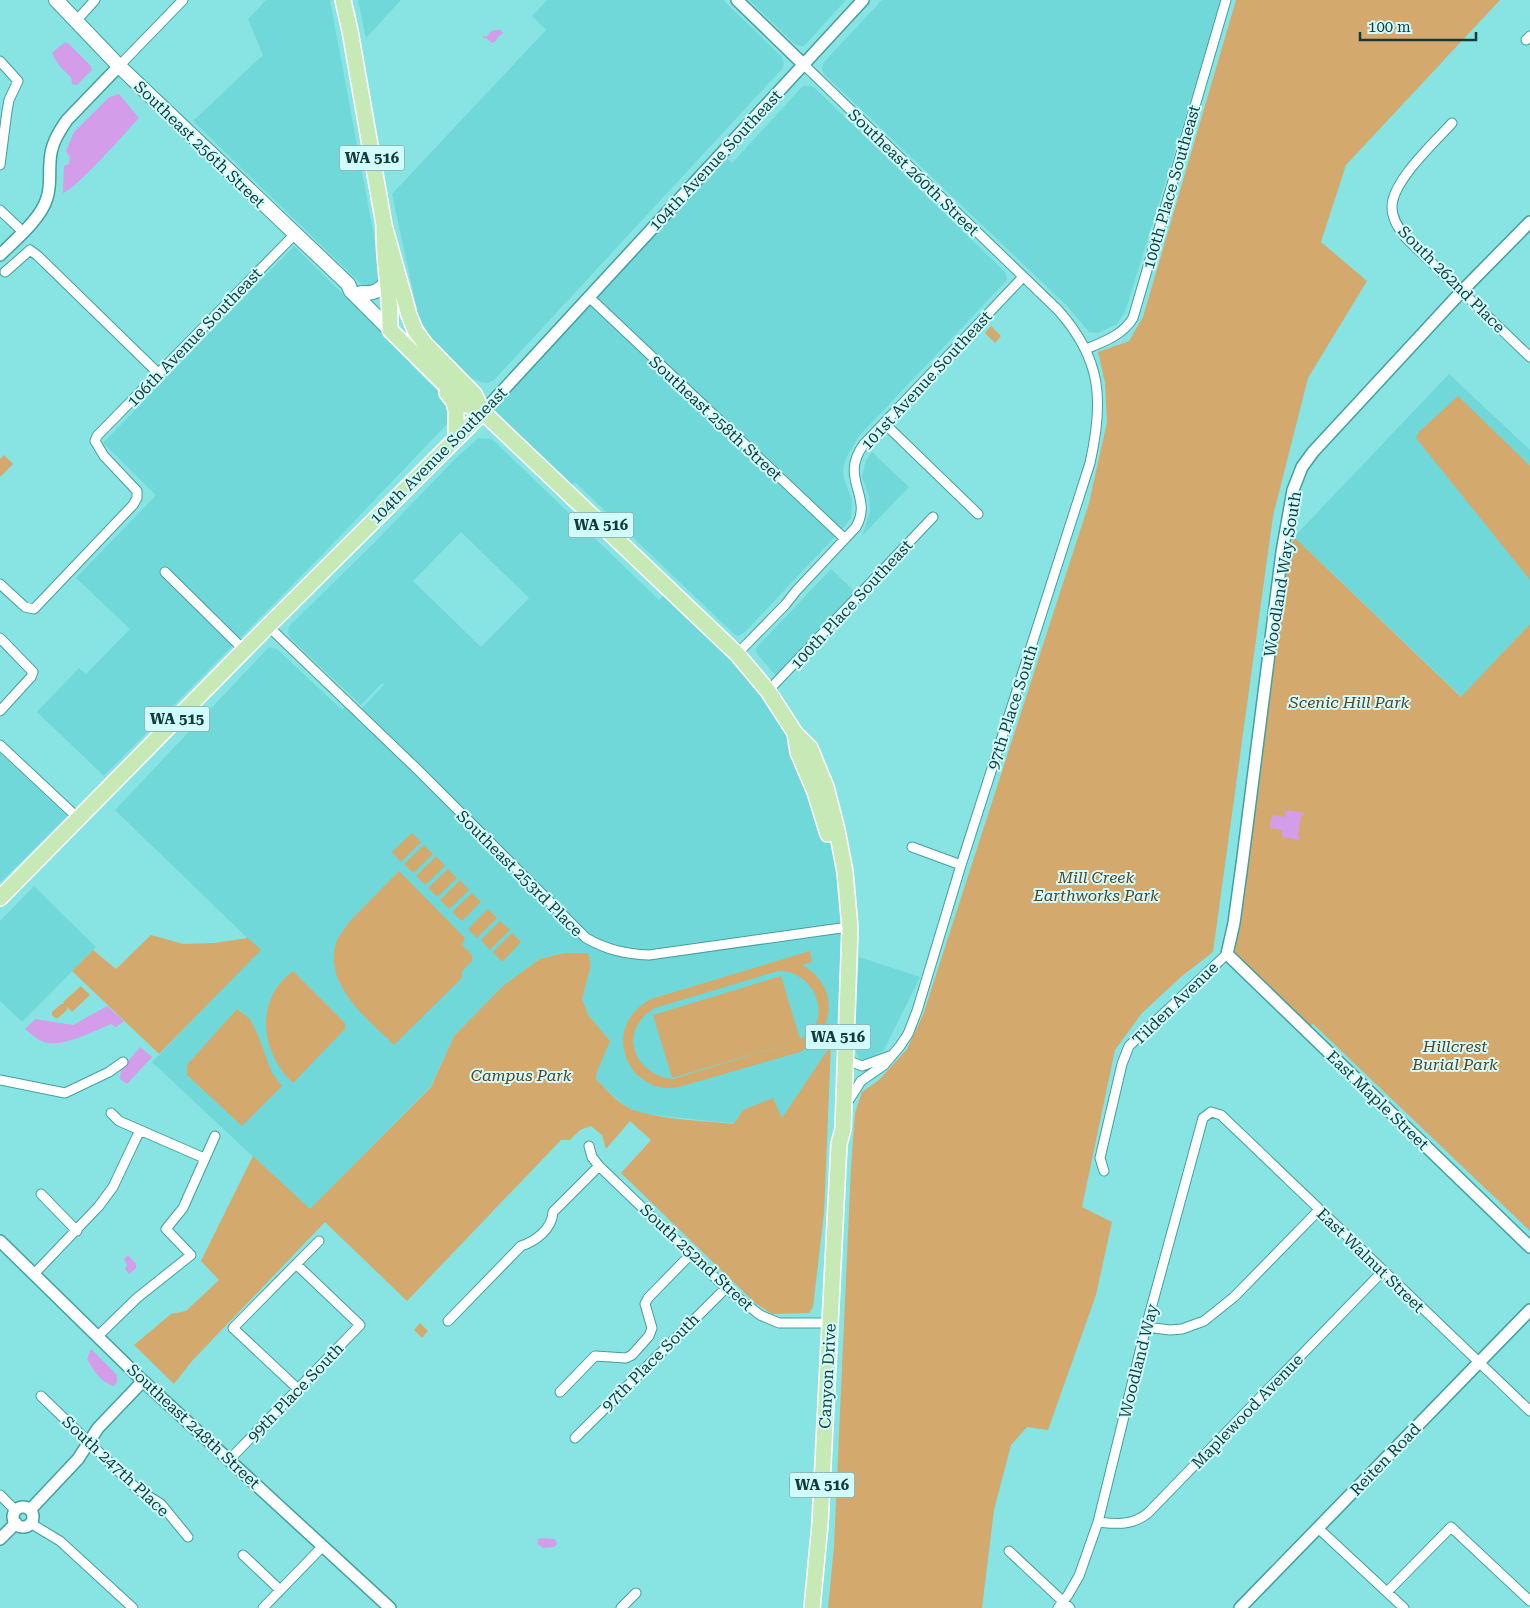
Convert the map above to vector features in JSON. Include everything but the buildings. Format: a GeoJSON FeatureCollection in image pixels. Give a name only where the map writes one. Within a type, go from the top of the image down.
{"type":"FeatureCollection","features":[{"type":"Feature","properties":{"kind":"main road","name":"Southeast 256th Street"},"geometry":{"type":"LineString","coordinates":[[56,0],[119,66],[348,284],[355,287],[390,325]]}},
{"type":"Feature","properties":{"kind":"main road","name":"WA 516"},"geometry":{"type":"LineString","coordinates":[[343,0],[395,283],[415,330],[445,376]]}},
{"type":"Feature","properties":{"kind":"main road","name":"WA 516"},"geometry":{"type":"LineString","coordinates":[[384,225],[385,248],[388,251],[396,283],[390,325]]}},
{"type":"Feature","properties":{"kind":"main road"},"geometry":{"type":"LineString","coordinates":[[361,293],[375,292],[395,283]]}},
{"type":"Feature","properties":{"kind":"main road","name":"Southeast 256th Street"},"geometry":{"type":"LineString","coordinates":[[348,284],[351,291],[445,376],[474,394],[482,412],[737,654],[768,691],[795,733],[810,748],[826,787],[845,872],[845,928]]}},
{"type":"Feature","properties":{"kind":"main road"},"geometry":{"type":"LineString","coordinates":[[445,376],[456,410],[456,438]]}},
{"type":"Feature","properties":{"kind":"main road","name":"104th Avenue Southeast"},"geometry":{"type":"LineString","coordinates":[[0,898],[482,412]]}},
{"type":"Feature","properties":{"kind":"main road","name":"Canyon Drive"},"geometry":{"type":"LineString","coordinates":[[812,1608],[820,1524],[839,1144],[843,1130],[846,1055],[845,928]]}},
{"type":"Feature","properties":{"kind":"main road","name":"Canyon Drive"},"geometry":{"type":"LineString","coordinates":[[839,1144],[834,1128],[845,928]]}},
{"type":"Feature","properties":{"kind":"street"},"geometry":{"type":"LineString","coordinates":[[76,21],[95,0]]}},
{"type":"Feature","properties":{"kind":"street"},"geometry":{"type":"LineString","coordinates":[[0,255],[23,232],[47,200],[52,148],[67,120],[183,0]]}},
{"type":"Feature","properties":{"kind":"street","name":"Southeast 260th Street"},"geometry":{"type":"LineString","coordinates":[[737,0],[1058,310],[1072,325],[1086,349]]}},
{"type":"Feature","properties":{"kind":"street","name":"104th Avenue Southeast"},"geometry":{"type":"LineString","coordinates":[[482,412],[863,0]]}},
{"type":"Feature","properties":{"kind":"street","name":"100th Place Southeast"},"geometry":{"type":"LineString","coordinates":[[1086,349],[1120,332],[1129,325],[1133,318],[1226,0]]}},
{"type":"Feature","properties":{"kind":"street"},"geometry":{"type":"LineString","coordinates":[[0,61],[18,81],[9,100],[3,128],[0,165]]}},
{"type":"Feature","properties":{"kind":"street","name":"South 262nd Place"},"geometry":{"type":"LineString","coordinates":[[1452,123],[1403,179],[1395,192],[1392,207],[1395,220],[1402,232],[1530,357]]}},
{"type":"Feature","properties":{"kind":"street"},"geometry":{"type":"LineString","coordinates":[[0,210],[23,232]]}},
{"type":"Feature","properties":{"kind":"street","name":"Woodland Way South"},"geometry":{"type":"LineString","coordinates":[[1226,954],[1234,923],[1282,552],[1293,490],[1302,468],[1313,452],[1462,291],[1530,222]]}},
{"type":"Feature","properties":{"kind":"street","name":"106th Avenue Southeast"},"geometry":{"type":"LineString","coordinates":[[0,584],[25,607],[34,609],[133,505],[137,498],[137,491],[104,456],[95,441],[97,436],[295,234]]}},
{"type":"Feature","properties":{"kind":"street"},"geometry":{"type":"LineString","coordinates":[[5,272],[30,250],[158,373]]}},
{"type":"Feature","properties":{"kind":"street","name":"101st Avenue Southeast"},"geometry":{"type":"LineString","coordinates":[[737,654],[785,605],[856,527],[860,515],[860,497],[853,474],[856,457],[864,444],[1023,277]]}},
{"type":"Feature","properties":{"kind":"street","name":"Southeast 258th Street"},"geometry":{"type":"LineString","coordinates":[[588,297],[845,539]]}},
{"type":"Feature","properties":{"kind":"street","name":"97th Place South"},"geometry":{"type":"LineString","coordinates":[[844,1108],[862,1081],[881,1068],[908,1034],[1090,463],[1099,410],[1096,380],[1086,349]]}},
{"type":"Feature","properties":{"kind":"street"},"geometry":{"type":"LineString","coordinates":[[884,423],[978,514]]}},
{"type":"Feature","properties":{"kind":"street","name":"100th Place Southeast"},"geometry":{"type":"LineString","coordinates":[[768,691],[933,517]]}},
{"type":"Feature","properties":{"kind":"street"},"geometry":{"type":"LineString","coordinates":[[165,572],[244,650]]}},
{"type":"Feature","properties":{"kind":"street","name":"Southeast 253rd Place"},"geometry":{"type":"LineString","coordinates":[[268,626],[418,770],[586,938],[602,947],[629,954],[649,955],[845,928]]}},
{"type":"Feature","properties":{"kind":"street"},"geometry":{"type":"LineString","coordinates":[[0,638],[33,672],[31,677],[0,711]]}},
{"type":"Feature","properties":{"kind":"street"},"geometry":{"type":"LineString","coordinates":[[0,745],[79,819]]}},
{"type":"Feature","properties":{"kind":"street"},"geometry":{"type":"LineString","coordinates":[[912,848],[961,865]]}},
{"type":"Feature","properties":{"kind":"street","name":"Tilden Avenue"},"geometry":{"type":"LineString","coordinates":[[1104,1171],[1100,1158],[1122,1064],[1129,1046],[1226,954]]}},
{"type":"Feature","properties":{"kind":"street","name":"East Maple Street"},"geometry":{"type":"LineString","coordinates":[[1226,954],[1530,1247]]}},
{"type":"Feature","properties":{"kind":"street"},"geometry":{"type":"LineString","coordinates":[[846,1055],[852,1062],[862,1066],[890,1056]]}},
{"type":"Feature","properties":{"kind":"street"},"geometry":{"type":"LineString","coordinates":[[0,1080],[65,1093],[109,1072],[123,1062]]}},
{"type":"Feature","properties":{"kind":"street","name":"East Walnut Street"},"geometry":{"type":"LineString","coordinates":[[1211,1112],[1221,1115],[1530,1411]]}},
{"type":"Feature","properties":{"kind":"street","name":"Woodland Way"},"geometry":{"type":"LineString","coordinates":[[1063,1606],[1082,1569],[1098,1522],[1146,1327],[1203,1118],[1211,1112]]}},
{"type":"Feature","properties":{"kind":"street"},"geometry":{"type":"LineString","coordinates":[[111,1113],[119,1121],[204,1158]]}},
{"type":"Feature","properties":{"kind":"street"},"geometry":{"type":"LineString","coordinates":[[34,1274],[99,1206],[112,1187],[140,1130]]}},
{"type":"Feature","properties":{"kind":"street"},"geometry":{"type":"LineString","coordinates":[[98,1336],[137,1298],[191,1255],[166,1229],[183,1208],[215,1136]]}},
{"type":"Feature","properties":{"kind":"street","name":"South 252nd Street"},"geometry":{"type":"LineString","coordinates":[[589,1146],[592,1157],[599,1166],[747,1306],[767,1319],[779,1323],[829,1323]]}},
{"type":"Feature","properties":{"kind":"street"},"geometry":{"type":"LineString","coordinates":[[448,1321],[521,1246],[534,1242],[552,1221],[553,1212],[599,1166]]}},
{"type":"Feature","properties":{"kind":"street"},"geometry":{"type":"LineString","coordinates":[[41,1194],[77,1230]]}},
{"type":"Feature","properties":{"kind":"street"},"geometry":{"type":"LineString","coordinates":[[1146,1327],[1170,1330],[1182,1329],[1204,1320],[1234,1296],[1319,1210]]}},
{"type":"Feature","properties":{"kind":"street","name":"Southeast 248th Street"},"geometry":{"type":"LineString","coordinates":[[0,1241],[143,1380],[390,1608]]}},
{"type":"Feature","properties":{"kind":"street"},"geometry":{"type":"LineString","coordinates":[[298,1389],[233,1328],[319,1241]]}},
{"type":"Feature","properties":{"kind":"street"},"geometry":{"type":"LineString","coordinates":[[560,1392],[595,1356],[626,1358],[632,1355],[649,1336],[652,1328],[645,1304],[648,1298],[691,1254]]}},
{"type":"Feature","properties":{"kind":"street","name":"99th Place South"},"geometry":{"type":"LineString","coordinates":[[230,1459],[360,1325],[296,1264]]}},
{"type":"Feature","properties":{"kind":"street","name":"Maplewood Avenue"},"geometry":{"type":"LineString","coordinates":[[1098,1522],[1130,1523],[1139,1520],[1148,1513],[1383,1271]]}},
{"type":"Feature","properties":{"kind":"street","name":"97th Place South"},"geometry":{"type":"LineString","coordinates":[[575,1438],[726,1288]]}},
{"type":"Feature","properties":{"kind":"street","name":"Reiten Road"},"geometry":{"type":"LineString","coordinates":[[1242,1607],[1530,1310]]}},
{"type":"Feature","properties":{"kind":"street"},"geometry":{"type":"LineString","coordinates":[[30,1510],[78,1459],[98,1428],[143,1380]]}},
{"type":"Feature","properties":{"kind":"street","name":"South 247th Place"},"geometry":{"type":"LineString","coordinates":[[41,1396],[137,1489],[156,1500],[166,1509],[188,1538]]}},
{"type":"Feature","properties":{"kind":"street"},"geometry":{"type":"LineString","coordinates":[[0,1495],[15,1510]]}},
{"type":"Feature","properties":{"kind":"street"},"geometry":{"type":"LineString","coordinates":[[21,1507],[30,1510],[33,1515],[30,1523],[22,1526],[16,1523],[13,1518],[15,1510],[21,1507]]}},
{"type":"Feature","properties":{"kind":"street"},"geometry":{"type":"LineString","coordinates":[[0,1539],[16,1523]]}},
{"type":"Feature","properties":{"kind":"street"},"geometry":{"type":"LineString","coordinates":[[30,1523],[60,1541],[133,1608]]}},
{"type":"Feature","properties":{"kind":"street"},"geometry":{"type":"LineString","coordinates":[[1387,1592],[1451,1527],[1530,1601]]}},
{"type":"Feature","properties":{"kind":"street"},"geometry":{"type":"LineString","coordinates":[[1318,1528],[1404,1608]]}},
{"type":"Feature","properties":{"kind":"street"},"geometry":{"type":"LineString","coordinates":[[263,1608],[323,1546]]}},
{"type":"Feature","properties":{"kind":"street"},"geometry":{"type":"LineString","coordinates":[[1009,1551],[1063,1606]]}},
{"type":"Feature","properties":{"kind":"street"},"geometry":{"type":"LineString","coordinates":[[243,1554],[280,1590]]}},
{"type":"Feature","properties":{"kind":"street"},"geometry":{"type":"LineString","coordinates":[[621,1608],[636,1593]]}},
{"type":"Feature","properties":{"kind":"shaded area"},"geometry":{"type":"Polygon","coordinates":[[[266,0],[330,0],[381,274],[380,280],[374,285],[366,286],[361,284],[193,121],[263,55],[248,19],[266,0]]]}},
{"type":"Feature","properties":{"kind":"shaded area"},"geometry":{"type":"Polygon","coordinates":[[[358,0],[401,0],[366,38],[358,0]]]}},
{"type":"Feature","properties":{"kind":"shaded area"},"geometry":{"type":"Polygon","coordinates":[[[547,0],[723,0],[782,57],[784,64],[782,69],[494,380],[488,383],[481,382],[470,378],[433,341],[419,319],[392,194],[546,30],[532,16],[547,0]]]}},
{"type":"Feature","properties":{"kind":"shaded area"},"geometry":{"type":"Polygon","coordinates":[[[749,0],[846,0],[804,46],[801,46],[795,44],[749,0]]]}},
{"type":"Feature","properties":{"kind":"shaded area"},"geometry":{"type":"Polygon","coordinates":[[[882,0],[1222,0],[1125,312],[1117,324],[1098,333],[1089,332],[1067,306],[824,74],[822,69],[824,62],[882,0]]]}},
{"type":"Feature","properties":{"kind":"shaded area"},"geometry":{"type":"Polygon","coordinates":[[[494,30],[501,30],[503,33],[496,41],[492,43],[483,38],[483,36],[487,37],[494,30]]]}},
{"type":"Feature","properties":{"kind":"shaded area"},"geometry":{"type":"Polygon","coordinates":[[[65,42],[91,66],[92,70],[77,85],[72,84],[71,77],[60,66],[52,53],[65,42]]]}},
{"type":"Feature","properties":{"kind":"shaded area"},"geometry":{"type":"Polygon","coordinates":[[[803,86],[811,86],[816,89],[1005,272],[1007,278],[859,436],[846,458],[843,470],[844,479],[852,500],[851,518],[745,632],[739,636],[735,635],[575,482],[566,491],[483,412],[721,153],[732,163],[803,86]]]}},
{"type":"Feature","properties":{"kind":"shaded area"},"geometry":{"type":"Polygon","coordinates":[[[119,94],[139,118],[89,172],[63,193],[64,166],[69,164],[70,158],[66,151],[74,132],[109,97],[119,94]]]}},
{"type":"Feature","properties":{"kind":"shaded area"},"geometry":{"type":"Polygon","coordinates":[[[294,246],[401,351],[414,368],[446,399],[450,405],[449,422],[322,555],[104,776],[37,712],[79,668],[86,674],[130,629],[76,578],[156,495],[103,443],[294,246]]]}},
{"type":"Feature","properties":{"kind":"shaded area"},"geometry":{"type":"Polygon","coordinates":[[[1449,374],[1530,450],[1530,624],[1462,697],[1294,537],[1449,374]]]}},
{"type":"Feature","properties":{"kind":"shaded area"},"geometry":{"type":"Polygon","coordinates":[[[478,438],[492,439],[659,600],[669,590],[737,654],[812,762],[841,873],[844,1024],[810,1079],[776,1128],[644,1114],[628,1108],[596,1079],[609,1041],[589,1016],[582,999],[591,965],[588,953],[564,953],[540,959],[503,986],[454,1036],[431,1086],[310,1210],[152,1062],[260,950],[115,810],[269,647],[277,649],[342,710],[349,704],[358,712],[384,685],[382,683],[361,705],[290,638],[288,633],[289,626],[374,543],[454,460],[478,438]],[[461,532],[413,581],[481,647],[529,598],[461,532]]]}},
{"type":"Feature","properties":{"kind":"shaded area"},"geometry":{"type":"Polygon","coordinates":[[[872,452],[909,487],[862,536],[870,512],[869,496],[862,477],[866,460],[872,452]]]}},
{"type":"Feature","properties":{"kind":"shaded area"},"geometry":{"type":"Polygon","coordinates":[[[831,569],[856,593],[777,677],[757,654],[756,648],[831,569]]]}},
{"type":"Feature","properties":{"kind":"shaded area"},"geometry":{"type":"Polygon","coordinates":[[[0,753],[67,816],[0,883],[0,753]]]}},
{"type":"Feature","properties":{"kind":"shaded area"},"geometry":{"type":"Polygon","coordinates":[[[1286,810],[1304,813],[1301,816],[1298,836],[1300,840],[1282,837],[1282,830],[1270,828],[1272,815],[1285,817],[1286,810]]]}},
{"type":"Feature","properties":{"kind":"shaded area"},"geometry":{"type":"Polygon","coordinates":[[[34,886],[96,947],[22,1022],[0,1001],[0,921],[34,886]]]}},
{"type":"Feature","properties":{"kind":"shaded area"},"geometry":{"type":"Polygon","coordinates":[[[859,957],[920,977],[882,1052],[866,1060],[860,1059],[854,1045],[859,957]]]}},
{"type":"Feature","properties":{"kind":"shaded area"},"geometry":{"type":"Polygon","coordinates":[[[107,1006],[124,1021],[116,1027],[111,1024],[69,1041],[60,1043],[44,1042],[25,1029],[35,1019],[73,1025],[107,1006]]]}},
{"type":"Feature","properties":{"kind":"shaded area"},"geometry":{"type":"Polygon","coordinates":[[[140,1047],[152,1057],[127,1084],[120,1079],[121,1070],[140,1047]]]}},
{"type":"Feature","properties":{"kind":"shaded area"},"geometry":{"type":"Polygon","coordinates":[[[128,1255],[136,1264],[136,1268],[129,1274],[125,1269],[127,1265],[124,1259],[128,1255]]]}},
{"type":"Feature","properties":{"kind":"shaded area"},"geometry":{"type":"Polygon","coordinates":[[[91,1349],[117,1375],[117,1382],[114,1386],[101,1379],[92,1368],[87,1359],[91,1349]]]}},
{"type":"Feature","properties":{"kind":"shaded area"},"geometry":{"type":"Polygon","coordinates":[[[540,1538],[555,1539],[557,1544],[554,1547],[543,1548],[538,1544],[537,1540],[540,1538]]]}},
{"type":"Feature","properties":{"kind":"green space","name":"Mill Creek Earthworks Park"},"geometry":{"type":"Polygon","coordinates":[[[1236,0],[1500,0],[1346,165],[1321,242],[1367,281],[1308,378],[1273,516],[1213,952],[1182,976],[1142,1013],[1115,1050],[1082,1207],[1112,1222],[1096,1295],[1048,1430],[1027,1427],[1011,1445],[994,1510],[982,1608],[828,1608],[834,1546],[855,1113],[862,1092],[879,1080],[907,1049],[923,1015],[1089,503],[1107,422],[1105,383],[1098,352],[1129,341],[1143,317],[1236,0]]]}},
{"type":"Feature","properties":{"kind":"green space"},"geometry":{"type":"Polygon","coordinates":[[[991,326],[1001,336],[995,343],[985,333],[991,326]]]}},
{"type":"Feature","properties":{"kind":"green space"},"geometry":{"type":"Polygon","coordinates":[[[1458,396],[1530,466],[1530,580],[1416,438],[1419,432],[1458,396]]]}},
{"type":"Feature","properties":{"kind":"green space"},"geometry":{"type":"Polygon","coordinates":[[[4,455],[13,464],[0,477],[0,459],[4,455]]]}},
{"type":"Feature","properties":{"kind":"green space"},"geometry":{"type":"Polygon","coordinates":[[[1294,537],[1461,697],[1530,624],[1530,1231],[1313,1024],[1306,1030],[1227,954],[1237,931],[1287,557],[1294,537]]]}},
{"type":"Feature","properties":{"kind":"green space"},"geometry":{"type":"Polygon","coordinates":[[[412,833],[421,842],[401,862],[392,852],[412,833]]]}},
{"type":"Feature","properties":{"kind":"green space"},"geometry":{"type":"Polygon","coordinates":[[[424,845],[433,854],[413,873],[404,864],[424,845]]]}},
{"type":"Feature","properties":{"kind":"green space"},"geometry":{"type":"Polygon","coordinates":[[[436,856],[445,866],[425,885],[416,876],[436,856]]]}},
{"type":"Feature","properties":{"kind":"green space"},"geometry":{"type":"Polygon","coordinates":[[[448,869],[457,878],[437,897],[428,888],[448,869]]]}},
{"type":"Feature","properties":{"kind":"green space"},"geometry":{"type":"Polygon","coordinates":[[[399,871],[465,938],[462,945],[472,955],[472,961],[462,971],[462,978],[394,1045],[352,1002],[337,976],[334,962],[335,947],[339,936],[350,921],[399,871]]]}},
{"type":"Feature","properties":{"kind":"green space"},"geometry":{"type":"Polygon","coordinates":[[[460,880],[469,890],[449,909],[440,900],[460,880]]]}},
{"type":"Feature","properties":{"kind":"green space"},"geometry":{"type":"Polygon","coordinates":[[[472,893],[481,902],[462,921],[452,912],[472,893]]]}},
{"type":"Feature","properties":{"kind":"green space"},"geometry":{"type":"Polygon","coordinates":[[[488,909],[497,918],[477,938],[468,929],[488,909]]]}},
{"type":"Feature","properties":{"kind":"green space"},"geometry":{"type":"Polygon","coordinates":[[[500,921],[510,930],[490,950],[481,940],[500,921]]]}},
{"type":"Feature","properties":{"kind":"green space"},"geometry":{"type":"Polygon","coordinates":[[[512,933],[521,942],[502,962],[493,952],[512,933]]]}},
{"type":"Feature","properties":{"kind":"green space"},"geometry":{"type":"Polygon","coordinates":[[[151,935],[183,944],[214,943],[248,938],[261,950],[159,1054],[72,971],[93,950],[116,969],[151,935]]]}},
{"type":"Feature","properties":{"kind":"green space"},"geometry":{"type":"Polygon","coordinates":[[[810,951],[812,962],[802,965],[823,984],[828,996],[829,1008],[821,1032],[812,1043],[800,1052],[679,1087],[662,1088],[653,1085],[636,1074],[629,1064],[623,1043],[627,1023],[641,1006],[651,999],[810,951]],[[778,971],[655,1008],[643,1017],[635,1031],[633,1041],[639,1059],[653,1073],[673,1079],[798,1041],[672,1078],[653,1015],[781,976],[800,1039],[811,1032],[817,1022],[819,1011],[817,999],[811,988],[803,979],[792,973],[778,971]]]}},
{"type":"Feature","properties":{"kind":"green space","name":"Campus Park"},"geometry":{"type":"Polygon","coordinates":[[[564,953],[588,953],[591,965],[582,999],[589,1016],[610,1041],[596,1079],[618,1101],[636,1111],[663,1117],[734,1124],[743,1110],[773,1098],[782,1118],[831,1045],[824,1213],[813,1307],[809,1313],[772,1314],[755,1303],[621,1173],[651,1140],[630,1121],[606,1149],[602,1135],[591,1126],[580,1130],[570,1140],[561,1140],[407,1301],[325,1222],[192,1361],[174,1384],[134,1345],[171,1314],[186,1311],[219,1280],[201,1261],[253,1156],[310,1209],[431,1087],[454,1036],[503,986],[540,959],[564,953]]]}},
{"type":"Feature","properties":{"kind":"green space"},"geometry":{"type":"Polygon","coordinates":[[[293,971],[345,1023],[345,1029],[293,1083],[282,1070],[274,1056],[268,1042],[266,1026],[267,1011],[272,996],[280,983],[293,971]]]}},
{"type":"Feature","properties":{"kind":"green space"},"geometry":{"type":"Polygon","coordinates":[[[81,986],[90,995],[72,1012],[67,1007],[67,1010],[58,1018],[55,1018],[52,1012],[61,1004],[64,1004],[63,1002],[81,986]]]}},
{"type":"Feature","properties":{"kind":"green space"},"geometry":{"type":"Polygon","coordinates":[[[237,1009],[250,1019],[272,1073],[282,1086],[242,1126],[187,1075],[187,1065],[237,1009]]]}},
{"type":"Feature","properties":{"kind":"green space"},"geometry":{"type":"Polygon","coordinates":[[[420,1323],[428,1331],[422,1338],[414,1330],[420,1323]]]}},
{"type":"Feature","properties":{"kind":"park label","name":"Scenic Hill Park"},"geometry":{"type":"Point","coordinates":[1349,702]}},
{"type":"Feature","properties":{"kind":"park label","name":"Hillcrest Burial Park"},"geometry":{"type":"Point","coordinates":[1455,1055]}}]}
